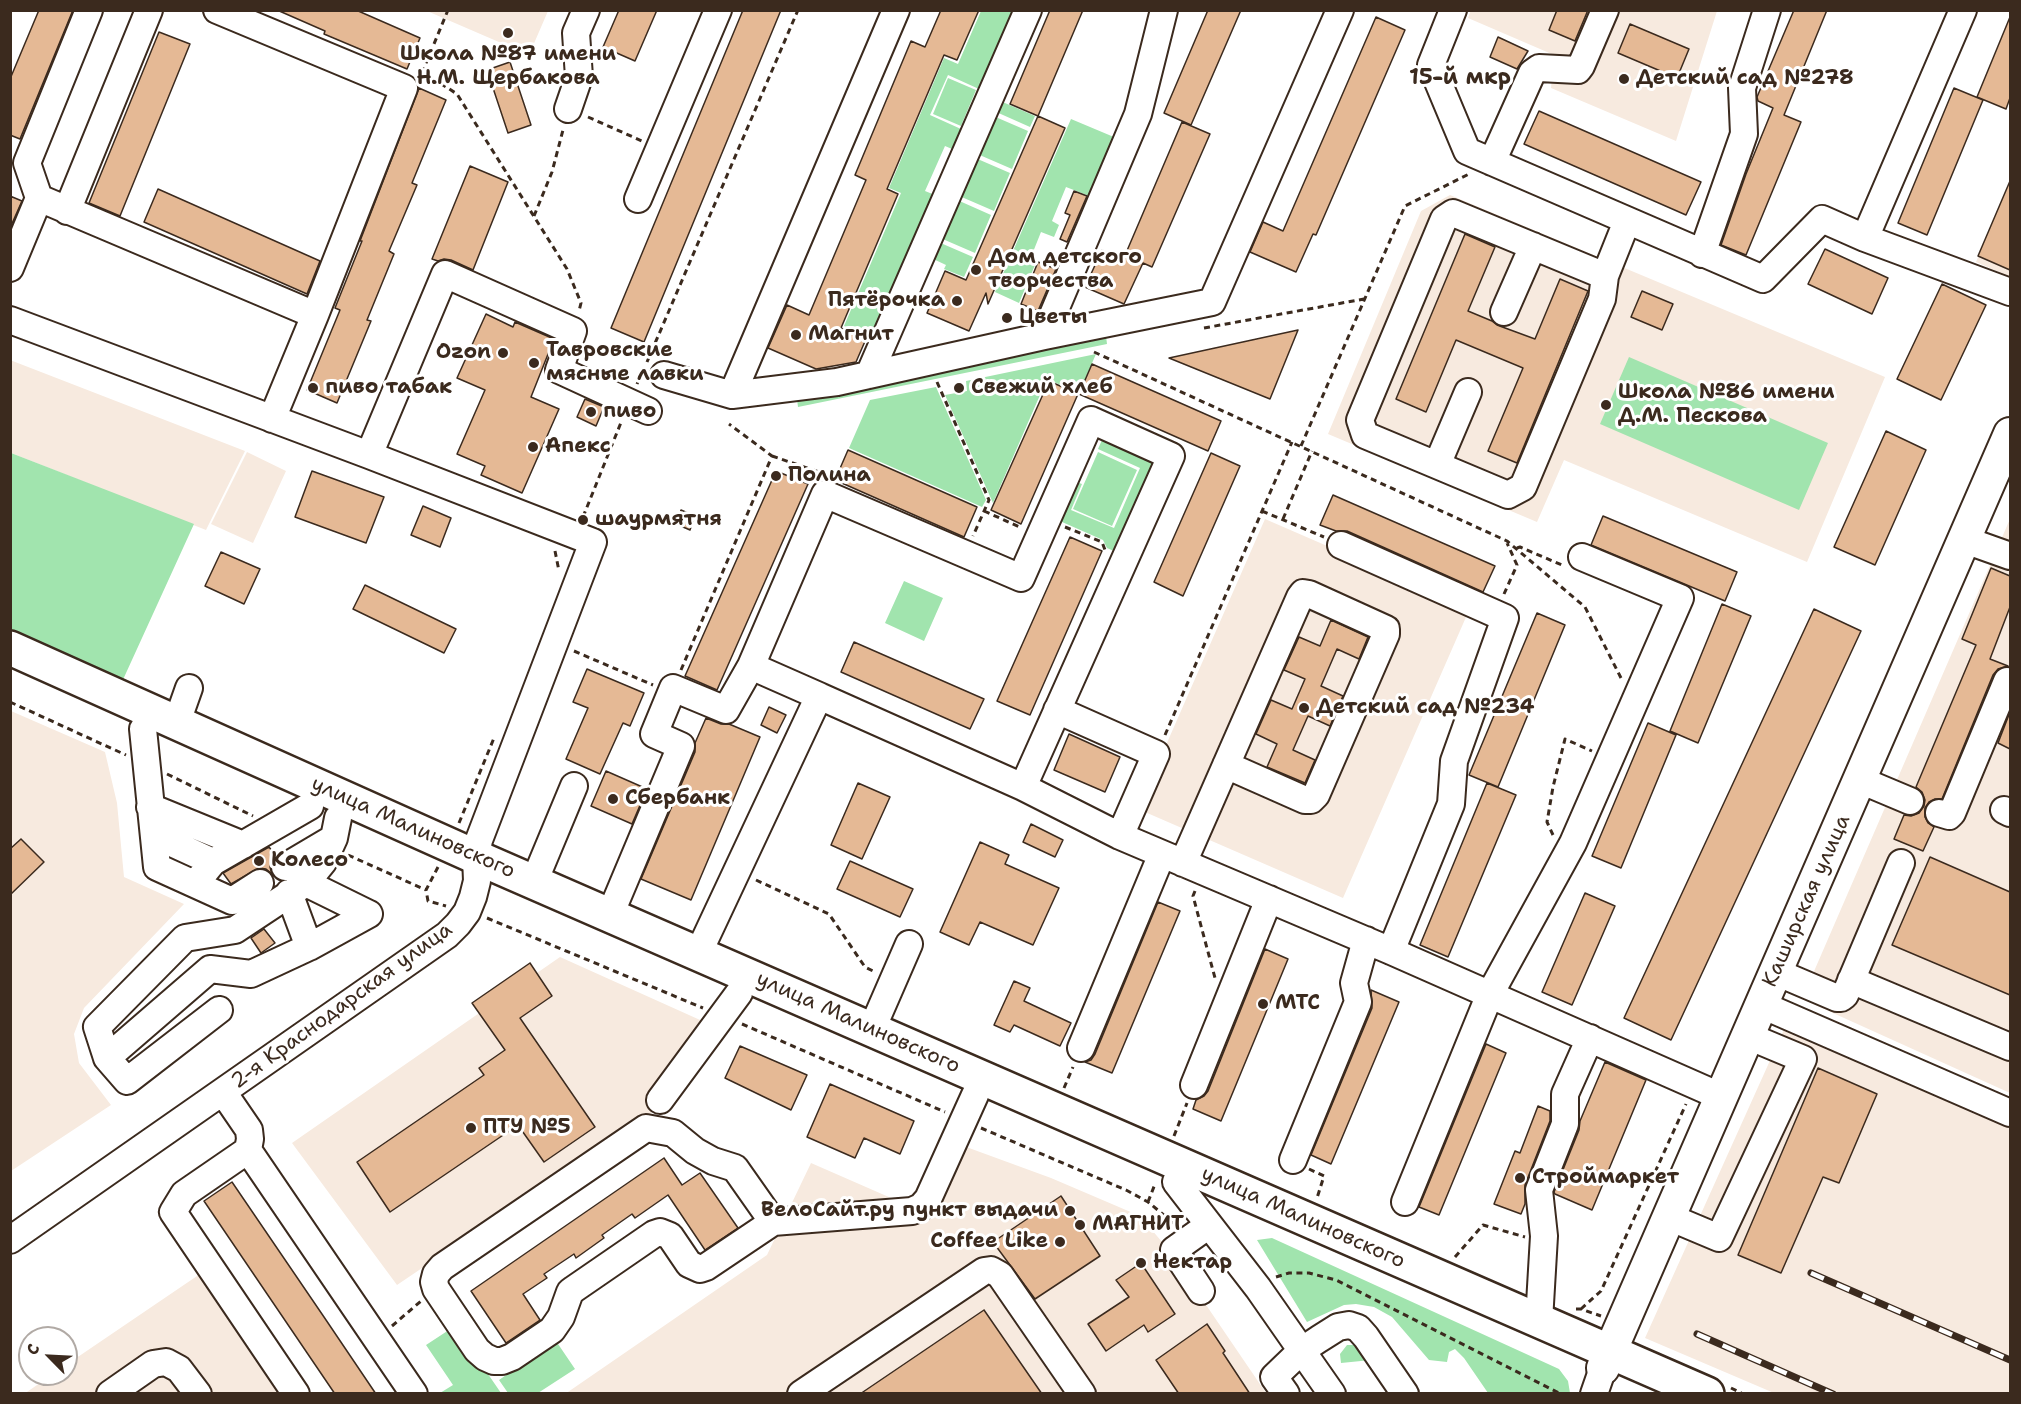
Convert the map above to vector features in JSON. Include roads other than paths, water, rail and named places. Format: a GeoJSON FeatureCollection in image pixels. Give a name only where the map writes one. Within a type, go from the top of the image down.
{"type":"FeatureCollection","features":[{"type":"Feature","properties":{"kind":"highway","name":"улица Малиновского"},"geometry":{"type":"LineString","coordinates":[[10,648],[177,723],[476,869],[731,1005],[969,1108],[1539,1321],[1602,1371],[1707,1394]]}},
{"type":"Feature","properties":{"kind":"highway","name":"улица Малиновского"},"geometry":{"type":"LineString","coordinates":[[10,668],[143,729],[328,828],[476,869],[534,882],[872,1029],[1162,1179],[1602,1371],[1669,1394]]}},
{"type":"Feature","properties":{"kind":"main road","name":"Каширская улица"},"geometry":{"type":"LineString","coordinates":[[1602,1371],[1669,1217],[1708,1091],[1748,1036],[2010,434]]}},
{"type":"Feature","properties":{"kind":"street"},"geometry":{"type":"LineString","coordinates":[[88,10],[19,159],[39,198],[315,315]]}},
{"type":"Feature","properties":{"kind":"street"},"geometry":{"type":"LineString","coordinates":[[67,211],[149,10]]}},
{"type":"Feature","properties":{"kind":"street"},"geometry":{"type":"LineString","coordinates":[[217,10],[414,80],[272,419]]}},
{"type":"Feature","properties":{"kind":"street"},"geometry":{"type":"LineString","coordinates":[[568,109],[579,77],[576,33],[586,10]]}},
{"type":"Feature","properties":{"kind":"street"},"geometry":{"type":"LineString","coordinates":[[638,199],[718,10]]}},
{"type":"Feature","properties":{"kind":"street"},"geometry":{"type":"LineString","coordinates":[[732,395],[896,10]]}},
{"type":"Feature","properties":{"kind":"street"},"geometry":{"type":"LineString","coordinates":[[869,375],[1028,10]]}},
{"type":"Feature","properties":{"kind":"street"},"geometry":{"type":"LineString","coordinates":[[1044,336],[1138,114],[1164,10]]}},
{"type":"Feature","properties":{"kind":"street"},"geometry":{"type":"LineString","coordinates":[[664,375],[732,395],[837,382],[1212,302],[1340,10]]}},
{"type":"Feature","properties":{"kind":"street"},"geometry":{"type":"LineString","coordinates":[[1453,10],[1431,65],[1467,151],[1763,279],[1822,219],[1865,238],[2010,292]]}},
{"type":"Feature","properties":{"kind":"street"},"geometry":{"type":"LineString","coordinates":[[1492,162],[1532,73],[1539,68],[1578,70],[1605,10]]}},
{"type":"Feature","properties":{"kind":"street"},"geometry":{"type":"LineString","coordinates":[[1702,254],[1744,134],[1742,88],[1767,10]]}},
{"type":"Feature","properties":{"kind":"street"},"geometry":{"type":"LineString","coordinates":[[1865,238],[1963,10]]}},
{"type":"Feature","properties":{"kind":"street"},"geometry":{"type":"LineString","coordinates":[[10,268],[39,198]]}},
{"type":"Feature","properties":{"kind":"street"},"geometry":{"type":"LineString","coordinates":[[1605,276],[1453,213],[1444,219],[1360,420],[1365,435],[1508,495],[1523,487],[1602,299],[1605,276],[1628,221]]}},
{"type":"Feature","properties":{"kind":"street"},"geometry":{"type":"LineString","coordinates":[[1504,312],[1533,246]]}},
{"type":"Feature","properties":{"kind":"street"},"geometry":{"type":"LineString","coordinates":[[10,320],[369,455],[445,274],[573,332],[559,370],[639,407]]}},
{"type":"Feature","properties":{"kind":"street"},"geometry":{"type":"LineString","coordinates":[[1437,465],[1468,392]]}},
{"type":"Feature","properties":{"kind":"street"},"geometry":{"type":"LineString","coordinates":[[610,915],[681,746],[654,734],[672,691],[726,710],[751,666],[825,494],[1022,578],[1091,420],[1171,456],[1023,787]]}},
{"type":"Feature","properties":{"kind":"street","name":"2-я Краснодарская улица"},"geometry":{"type":"LineString","coordinates":[[10,1240],[447,935],[466,912],[473,897],[479,840],[576,535],[369,455]]}},
{"type":"Feature","properties":{"kind":"street"},"geometry":{"type":"LineString","coordinates":[[1965,540],[2010,556]]}},
{"type":"Feature","properties":{"kind":"street"},"geometry":{"type":"LineString","coordinates":[[1341,545],[1505,618],[1454,761],[1451,804],[1391,951]]}},
{"type":"Feature","properties":{"kind":"street"},"geometry":{"type":"LineString","coordinates":[[1405,1202],[1490,994],[1573,843],[1680,598],[1582,557]]}},
{"type":"Feature","properties":{"kind":"street"},"geometry":{"type":"LineString","coordinates":[[1081,1048],[1172,858],[1226,765],[1300,597],[1303,593],[1309,594],[1386,629],[1386,634],[1316,795],[1311,800],[1305,800],[1226,765]]}},
{"type":"Feature","properties":{"kind":"street"},"geometry":{"type":"LineString","coordinates":[[751,666],[1023,787],[1120,836],[1366,940],[1708,1091]]}},
{"type":"Feature","properties":{"kind":"street"},"geometry":{"type":"LineString","coordinates":[[1939,813],[1948,816],[1952,813],[2007,681]]}},
{"type":"Feature","properties":{"kind":"street"},"geometry":{"type":"LineString","coordinates":[[177,723],[189,688]]}},
{"type":"Feature","properties":{"kind":"street"},"geometry":{"type":"LineString","coordinates":[[698,954],[819,696]]}},
{"type":"Feature","properties":{"kind":"street"},"geometry":{"type":"LineString","coordinates":[[1057,710],[1156,754],[1120,836]]}},
{"type":"Feature","properties":{"kind":"street"},"geometry":{"type":"LineString","coordinates":[[143,729],[157,867],[232,901],[260,883]]}},
{"type":"Feature","properties":{"kind":"street"},"geometry":{"type":"LineString","coordinates":[[1860,780],[1910,801]]}},
{"type":"Feature","properties":{"kind":"street"},"geometry":{"type":"LineString","coordinates":[[534,882],[574,786]]}},
{"type":"Feature","properties":{"kind":"street"},"geometry":{"type":"LineString","coordinates":[[150,807],[243,846]]}},
{"type":"Feature","properties":{"kind":"street"},"geometry":{"type":"LineString","coordinates":[[195,884],[213,862],[275,826],[328,828]]}},
{"type":"Feature","properties":{"kind":"street"},"geometry":{"type":"LineString","coordinates":[[285,867],[328,828]]}},
{"type":"Feature","properties":{"kind":"street"},"geometry":{"type":"LineString","coordinates":[[219,1010],[126,1080],[107,1058],[97,1028],[185,938],[235,930],[298,888],[323,862],[328,828]]}},
{"type":"Feature","properties":{"kind":"street"},"geometry":{"type":"LineString","coordinates":[[154,836],[213,862]]}},
{"type":"Feature","properties":{"kind":"street"},"geometry":{"type":"LineString","coordinates":[[1776,972],[1837,998],[1845,995],[1901,863]]}},
{"type":"Feature","properties":{"kind":"street"},"geometry":{"type":"LineString","coordinates":[[107,1058],[210,969],[251,974],[309,947],[369,914],[298,888]]}},
{"type":"Feature","properties":{"kind":"street"},"geometry":{"type":"LineString","coordinates":[[298,888],[309,947]]}},
{"type":"Feature","properties":{"kind":"street"},"geometry":{"type":"LineString","coordinates":[[1194,1085],[1269,899]]}},
{"type":"Feature","properties":{"kind":"street"},"geometry":{"type":"LineString","coordinates":[[200,936],[210,969]]}},
{"type":"Feature","properties":{"kind":"street"},"geometry":{"type":"LineString","coordinates":[[1293,1160],[1358,1002],[1354,983],[1366,940]]}},
{"type":"Feature","properties":{"kind":"street"},"geometry":{"type":"LineString","coordinates":[[872,1029],[909,944]]}},
{"type":"Feature","properties":{"kind":"street"},"geometry":{"type":"LineString","coordinates":[[1851,980],[2010,1047]]}},
{"type":"Feature","properties":{"kind":"street"},"geometry":{"type":"LineString","coordinates":[[660,1100],[731,1005]]}},
{"type":"Feature","properties":{"kind":"street"},"geometry":{"type":"LineString","coordinates":[[1762,1005],[2010,1113]]}},
{"type":"Feature","properties":{"kind":"street"},"geometry":{"type":"LineString","coordinates":[[1669,1217],[1719,1238],[1803,1059],[1748,1036]]}},
{"type":"Feature","properties":{"kind":"street"},"geometry":{"type":"LineString","coordinates":[[1539,1321],[1544,1243],[1539,1190],[1565,1124],[1565,1094],[1590,1038]]}},
{"type":"Feature","properties":{"kind":"street"},"geometry":{"type":"LineString","coordinates":[[223,1092],[249,1130],[248,1150],[414,1394]]}},
{"type":"Feature","properties":{"kind":"street"},"geometry":{"type":"LineString","coordinates":[[773,1222],[735,1168],[713,1161],[695,1151],[673,1133],[646,1128],[442,1267],[436,1274],[434,1282],[436,1289],[477,1350],[494,1361],[502,1361],[512,1357],[552,1330],[561,1317],[570,1292],[654,1234],[660,1232],[670,1236],[689,1264],[700,1269],[706,1268],[773,1222],[912,1211],[921,1207],[928,1199],[969,1108]]}},
{"type":"Feature","properties":{"kind":"street"},"geometry":{"type":"LineString","coordinates":[[248,1150],[184,1194],[173,1212],[296,1394]]}},
{"type":"Feature","properties":{"kind":"street"},"geometry":{"type":"LineString","coordinates":[[1162,1179],[1200,1231],[1258,1288],[1332,1394]]}},
{"type":"Feature","properties":{"kind":"street"},"geometry":{"type":"LineString","coordinates":[[1200,1231],[1174,1250],[1201,1291]]}},
{"type":"Feature","properties":{"kind":"street"},"geometry":{"type":"LineString","coordinates":[[801,1394],[984,1271],[991,1270],[1000,1275],[1082,1394]]}},
{"type":"Feature","properties":{"kind":"street"},"geometry":{"type":"LineString","coordinates":[[1286,1394],[1274,1377],[1301,1351],[1338,1327],[1349,1325],[1358,1328],[1366,1336],[1405,1394]]}},
{"type":"Feature","properties":{"kind":"street"},"geometry":{"type":"LineString","coordinates":[[110,1394],[153,1364],[166,1362],[179,1369],[198,1394]]}},
{"type":"Feature","properties":{"kind":"railway"},"geometry":{"type":"LineString","coordinates":[[1811,1273],[2010,1360]]}},
{"type":"Feature","properties":{"kind":"railway"},"geometry":{"type":"LineString","coordinates":[[1697,1334],[1833,1394]]}},
{"type":"Feature","properties":{"kind":"place","name":"Школа №87 имени Н.М. Щербакова"},"geometry":{"type":"Point","coordinates":[508,33]}},
{"type":"Feature","properties":{"kind":"place","name":"Детский сад №278"},"geometry":{"type":"Point","coordinates":[1624,79]}},
{"type":"Feature","properties":{"kind":"place","name":"Дом детского творчества"},"geometry":{"type":"Point","coordinates":[976,270]}},
{"type":"Feature","properties":{"kind":"place","name":"Пятёрочка"},"geometry":{"type":"Point","coordinates":[957,301]}},
{"type":"Feature","properties":{"kind":"place","name":"Цветы"},"geometry":{"type":"Point","coordinates":[1007,318]}},
{"type":"Feature","properties":{"kind":"place","name":"Магнит"},"geometry":{"type":"Point","coordinates":[796,335]}},
{"type":"Feature","properties":{"kind":"place","name":"Ozon"},"geometry":{"type":"Point","coordinates":[503,353]}},
{"type":"Feature","properties":{"kind":"place","name":"Тавровские мясные лавки"},"geometry":{"type":"Point","coordinates":[534,363]}},
{"type":"Feature","properties":{"kind":"place","name":"пиво табак"},"geometry":{"type":"Point","coordinates":[313,388]}},
{"type":"Feature","properties":{"kind":"place","name":"Свежий хлеб"},"geometry":{"type":"Point","coordinates":[959,388]}},
{"type":"Feature","properties":{"kind":"place","name":"Школа №86 имени Д.М. Пескова"},"geometry":{"type":"Point","coordinates":[1606,405]}},
{"type":"Feature","properties":{"kind":"place","name":"пиво"},"geometry":{"type":"Point","coordinates":[591,412]}},
{"type":"Feature","properties":{"kind":"place","name":"Апекс"},"geometry":{"type":"Point","coordinates":[533,447]}},
{"type":"Feature","properties":{"kind":"place","name":"Полина"},"geometry":{"type":"Point","coordinates":[776,476]}},
{"type":"Feature","properties":{"kind":"place","name":"шаурмятня"},"geometry":{"type":"Point","coordinates":[583,520]}},
{"type":"Feature","properties":{"kind":"place","name":"Детский сад №234"},"geometry":{"type":"Point","coordinates":[1304,708]}},
{"type":"Feature","properties":{"kind":"place","name":"Сбербанк"},"geometry":{"type":"Point","coordinates":[613,799]}},
{"type":"Feature","properties":{"kind":"place","name":"Колесо"},"geometry":{"type":"Point","coordinates":[259,861]}},
{"type":"Feature","properties":{"kind":"place","name":"МТС"},"geometry":{"type":"Point","coordinates":[1263,1004]}},
{"type":"Feature","properties":{"kind":"place","name":"ПТУ №5"},"geometry":{"type":"Point","coordinates":[471,1128]}},
{"type":"Feature","properties":{"kind":"place","name":"Строймаркет"},"geometry":{"type":"Point","coordinates":[1520,1178]}},
{"type":"Feature","properties":{"kind":"place","name":"ВелоСайт.ру пункт выдачи"},"geometry":{"type":"Point","coordinates":[1070,1211]}},
{"type":"Feature","properties":{"kind":"place","name":"МАГНИТ"},"geometry":{"type":"Point","coordinates":[1080,1225]}},
{"type":"Feature","properties":{"kind":"place","name":"Coffee Like"},"geometry":{"type":"Point","coordinates":[1060,1242]}},
{"type":"Feature","properties":{"kind":"place","name":"Нектар"},"geometry":{"type":"Point","coordinates":[1141,1263]}},
{"type":"Feature","properties":{"kind":"district","name":"15-й мкр"},"geometry":{"type":"Point","coordinates":[1460,78]}}]}
